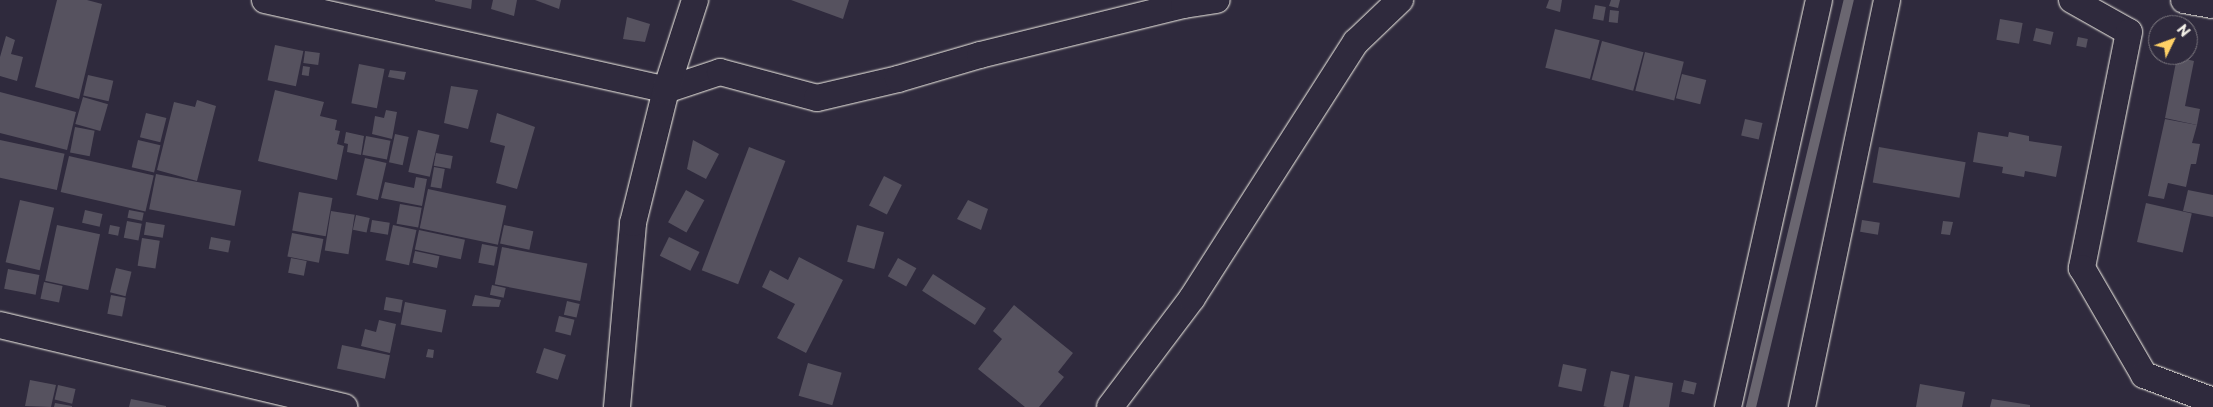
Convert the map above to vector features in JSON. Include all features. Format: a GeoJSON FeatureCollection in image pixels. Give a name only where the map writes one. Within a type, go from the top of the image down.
{"type":"FeatureCollection","features":[{"type":"Feature","properties":{"kind":"street"},"geometry":{"type":"LineString","coordinates":[[265,0],[666,90],[720,72],[817,98],[898,79],[980,54],[1184,5],[1217,0]]}},
{"type":"Feature","properties":{"kind":"street"},"geometry":{"type":"LineString","coordinates":[[618,407],[633,223],[666,90],[696,0]]}},
{"type":"Feature","properties":{"kind":"street"},"geometry":{"type":"LineString","coordinates":[[1110,407],[1192,298],[1356,42],[1400,0]]}},
{"type":"Feature","properties":{"kind":"street"},"geometry":{"type":"LineString","coordinates":[[1728,407],[1819,0]]}},
{"type":"Feature","properties":{"kind":"street"},"geometry":{"type":"LineString","coordinates":[[1802,407],[1887,0]]}},
{"type":"Feature","properties":{"kind":"street"},"geometry":{"type":"LineString","coordinates":[[2072,0],[2129,32],[2082,268],[2144,375],[2213,401]]}},
{"type":"Feature","properties":{"kind":"street"},"geometry":{"type":"LineString","coordinates":[[2184,0],[2213,5]]}},
{"type":"Feature","properties":{"kind":"street"},"geometry":{"type":"LineString","coordinates":[[0,325],[329,406]]}},
{"type":"Feature","properties":{"kind":"building"},"geometry":{"type":"Polygon","coordinates":[[[57,0],[87,0],[102,4],[79,99],[35,87],[57,0]]]}},
{"type":"Feature","properties":{"kind":"building"},"geometry":{"type":"Polygon","coordinates":[[[472,0],[471,9],[435,1],[472,0]]]}},
{"type":"Feature","properties":{"kind":"building"},"geometry":{"type":"Polygon","coordinates":[[[493,0],[517,0],[514,16],[491,9],[493,0]]]}},
{"type":"Feature","properties":{"kind":"building"},"geometry":{"type":"Polygon","coordinates":[[[535,0],[561,0],[559,9],[535,0]]]}},
{"type":"Feature","properties":{"kind":"building"},"geometry":{"type":"Polygon","coordinates":[[[791,0],[849,0],[843,19],[791,0]]]}},
{"type":"Feature","properties":{"kind":"building"},"geometry":{"type":"Polygon","coordinates":[[[1549,0],[1562,0],[1560,12],[1546,8],[1549,0]]]}},
{"type":"Feature","properties":{"kind":"building"},"geometry":{"type":"Polygon","coordinates":[[[1611,0],[1620,0],[1618,8],[1609,6],[1611,0]]]}},
{"type":"Feature","properties":{"kind":"building"},"geometry":{"type":"Polygon","coordinates":[[[1595,5],[1606,7],[1603,21],[1593,19],[1595,5]]]}},
{"type":"Feature","properties":{"kind":"building"},"geometry":{"type":"Polygon","coordinates":[[[1610,10],[1619,11],[1618,23],[1609,22],[1610,10]]]}},
{"type":"Feature","properties":{"kind":"building"},"geometry":{"type":"Polygon","coordinates":[[[627,17],[650,24],[645,42],[623,39],[627,17]]]}},
{"type":"Feature","properties":{"kind":"building"},"geometry":{"type":"Polygon","coordinates":[[[2000,19],[2023,23],[2019,44],[1996,40],[2000,19]]]}},
{"type":"Feature","properties":{"kind":"building"},"geometry":{"type":"Polygon","coordinates":[[[2036,28],[2054,32],[2051,45],[2033,41],[2036,28]]]}},
{"type":"Feature","properties":{"kind":"building"},"geometry":{"type":"Polygon","coordinates":[[[1555,29],[1600,40],[1590,79],[1545,68],[1555,29]]]}},
{"type":"Feature","properties":{"kind":"building"},"geometry":{"type":"Polygon","coordinates":[[[6,36],[15,40],[11,54],[23,57],[17,81],[0,76],[0,57],[6,36]]]}},
{"type":"Feature","properties":{"kind":"building"},"geometry":{"type":"Polygon","coordinates":[[[2078,37],[2088,39],[2086,48],[2076,46],[2078,37]]]}},
{"type":"Feature","properties":{"kind":"building"},"geometry":{"type":"Polygon","coordinates":[[[1602,41],[1644,52],[1633,91],[1592,80],[1602,41]]]}},
{"type":"Feature","properties":{"kind":"building"},"geometry":{"type":"Polygon","coordinates":[[[275,45],[303,51],[296,86],[268,80],[275,45]]]}},
{"type":"Feature","properties":{"kind":"building"},"geometry":{"type":"Polygon","coordinates":[[[305,51],[320,53],[318,65],[303,63],[305,51]]]}},
{"type":"Feature","properties":{"kind":"building"},"geometry":{"type":"Polygon","coordinates":[[[1645,52],[1684,62],[1674,100],[1635,91],[1645,52]]]}},
{"type":"Feature","properties":{"kind":"building"},"geometry":{"type":"Polygon","coordinates":[[[359,64],[385,69],[377,108],[351,103],[359,64]]]}},
{"type":"Feature","properties":{"kind":"building"},"geometry":{"type":"Polygon","coordinates":[[[2175,65],[2193,65],[2185,106],[2200,109],[2197,125],[2165,118],[2175,65]]]}},
{"type":"Feature","properties":{"kind":"building"},"geometry":{"type":"Polygon","coordinates":[[[303,66],[310,67],[309,76],[302,75],[303,66]]]}},
{"type":"Feature","properties":{"kind":"building"},"geometry":{"type":"Polygon","coordinates":[[[390,70],[406,72],[404,80],[388,77],[390,70]]]}},
{"type":"Feature","properties":{"kind":"building"},"geometry":{"type":"Polygon","coordinates":[[[1682,74],[1706,80],[1700,104],[1676,98],[1682,74]]]}},
{"type":"Feature","properties":{"kind":"building"},"geometry":{"type":"Polygon","coordinates":[[[88,75],[113,81],[109,101],[83,95],[88,75]]]}},
{"type":"Feature","properties":{"kind":"building"},"geometry":{"type":"Polygon","coordinates":[[[451,86],[478,90],[468,129],[444,123],[451,86]]]}},
{"type":"Feature","properties":{"kind":"building"},"geometry":{"type":"Polygon","coordinates":[[[275,90],[324,102],[320,116],[337,120],[335,130],[340,131],[337,144],[344,146],[337,180],[258,161],[275,90]]]}},
{"type":"Feature","properties":{"kind":"building"},"geometry":{"type":"Polygon","coordinates":[[[0,92],[76,112],[67,150],[0,133],[0,92]]]}},
{"type":"Feature","properties":{"kind":"building"},"geometry":{"type":"Polygon","coordinates":[[[83,97],[108,104],[100,131],[75,124],[83,97]]]}},
{"type":"Feature","properties":{"kind":"building"},"geometry":{"type":"Polygon","coordinates":[[[197,100],[216,106],[197,181],[157,170],[174,102],[195,107],[197,100]]]}},
{"type":"Feature","properties":{"kind":"building"},"geometry":{"type":"Polygon","coordinates":[[[386,110],[397,112],[392,139],[372,134],[375,116],[384,118],[386,110]]]}},
{"type":"Feature","properties":{"kind":"building"},"geometry":{"type":"Polygon","coordinates":[[[146,113],[166,118],[160,142],[140,137],[146,113]]]}},
{"type":"Feature","properties":{"kind":"building"},"geometry":{"type":"Polygon","coordinates":[[[497,113],[535,127],[517,189],[496,183],[505,146],[490,142],[497,113]]]}},
{"type":"Feature","properties":{"kind":"building"},"geometry":{"type":"Polygon","coordinates":[[[1745,119],[1763,123],[1759,140],[1741,136],[1745,119]]]}},
{"type":"Feature","properties":{"kind":"building"},"geometry":{"type":"Polygon","coordinates":[[[2165,119],[2197,125],[2192,143],[2200,144],[2196,164],[2191,164],[2186,187],[2168,183],[2164,199],[2148,196],[2165,119]]]}},
{"type":"Feature","properties":{"kind":"building"},"geometry":{"type":"Polygon","coordinates":[[[75,127],[95,131],[90,156],[70,153],[75,127]]]}},
{"type":"Feature","properties":{"kind":"building"},"geometry":{"type":"Polygon","coordinates":[[[418,130],[439,135],[430,177],[408,172],[418,130]]]}},
{"type":"Feature","properties":{"kind":"building"},"geometry":{"type":"Polygon","coordinates":[[[346,132],[364,136],[361,155],[347,152],[348,144],[344,143],[346,132]]]}},
{"type":"Feature","properties":{"kind":"building"},"geometry":{"type":"Polygon","coordinates":[[[1978,132],[2008,137],[2009,132],[2029,136],[2029,141],[2062,146],[2056,177],[2025,171],[2024,177],[2002,173],[2003,167],[1973,162],[1978,132]]]}},
{"type":"Feature","properties":{"kind":"building"},"geometry":{"type":"Polygon","coordinates":[[[395,134],[409,137],[403,165],[389,162],[395,134]]]}},
{"type":"Feature","properties":{"kind":"building"},"geometry":{"type":"Polygon","coordinates":[[[366,136],[391,141],[387,159],[362,155],[366,136]]]}},
{"type":"Feature","properties":{"kind":"building"},"geometry":{"type":"Polygon","coordinates":[[[0,140],[65,154],[57,190],[0,178],[0,140]]]}},
{"type":"Feature","properties":{"kind":"building"},"geometry":{"type":"Polygon","coordinates":[[[138,140],[160,145],[154,172],[132,167],[138,140]]]}},
{"type":"Feature","properties":{"kind":"building"},"geometry":{"type":"Polygon","coordinates":[[[693,140],[719,154],[706,179],[687,169],[693,140]]]}},
{"type":"Feature","properties":{"kind":"building"},"geometry":{"type":"Polygon","coordinates":[[[749,147],[785,161],[738,284],[702,270],[749,147]]]}},
{"type":"Feature","properties":{"kind":"building"},"geometry":{"type":"Polygon","coordinates":[[[1879,147],[1966,162],[1959,198],[1873,182],[1879,147]]]}},
{"type":"Feature","properties":{"kind":"building"},"geometry":{"type":"Polygon","coordinates":[[[436,153],[453,156],[450,169],[434,166],[436,153]]]}},
{"type":"Feature","properties":{"kind":"building"},"geometry":{"type":"Polygon","coordinates":[[[69,156],[154,176],[145,212],[61,192],[69,156]]]}},
{"type":"Feature","properties":{"kind":"building"},"geometry":{"type":"Polygon","coordinates":[[[365,158],[386,163],[378,200],[356,195],[365,158]]]}},
{"type":"Feature","properties":{"kind":"building"},"geometry":{"type":"Polygon","coordinates":[[[434,167],[445,169],[441,189],[431,187],[434,167]]]}},
{"type":"Feature","properties":{"kind":"building"},"geometry":{"type":"Polygon","coordinates":[[[156,174],[241,191],[235,226],[149,209],[156,174]]]}},
{"type":"Feature","properties":{"kind":"building"},"geometry":{"type":"Polygon","coordinates":[[[884,176],[902,185],[887,214],[869,205],[884,176]]]}},
{"type":"Feature","properties":{"kind":"building"},"geometry":{"type":"Polygon","coordinates":[[[416,177],[427,179],[422,206],[381,198],[385,182],[414,188],[416,177]]]}},
{"type":"Feature","properties":{"kind":"building"},"geometry":{"type":"Polygon","coordinates":[[[428,189],[506,206],[498,245],[420,228],[428,189]]]}},
{"type":"Feature","properties":{"kind":"building"},"geometry":{"type":"Polygon","coordinates":[[[686,190],[704,200],[686,233],[668,222],[686,190]]]}},
{"type":"Feature","properties":{"kind":"building"},"geometry":{"type":"Polygon","coordinates":[[[2188,190],[2213,195],[2213,217],[2183,211],[2188,190]]]}},
{"type":"Feature","properties":{"kind":"building"},"geometry":{"type":"Polygon","coordinates":[[[299,192],[332,198],[326,236],[292,230],[299,192]]]}},
{"type":"Feature","properties":{"kind":"building"},"geometry":{"type":"Polygon","coordinates":[[[20,200],[54,208],[40,270],[6,262],[20,200]]]}},
{"type":"Feature","properties":{"kind":"building"},"geometry":{"type":"Polygon","coordinates":[[[968,200],[988,209],[981,230],[957,219],[968,200]]]}},
{"type":"Feature","properties":{"kind":"building"},"geometry":{"type":"Polygon","coordinates":[[[2146,203],[2192,214],[2183,253],[2137,242],[2146,203]]]}},
{"type":"Feature","properties":{"kind":"building"},"geometry":{"type":"Polygon","coordinates":[[[400,204],[422,208],[418,228],[397,224],[400,204]]]}},
{"type":"Feature","properties":{"kind":"building"},"geometry":{"type":"Polygon","coordinates":[[[85,210],[103,214],[100,227],[82,223],[85,210]]]}},
{"type":"Feature","properties":{"kind":"building"},"geometry":{"type":"Polygon","coordinates":[[[129,210],[144,213],[142,221],[127,218],[129,210]]]}},
{"type":"Feature","properties":{"kind":"building"},"geometry":{"type":"Polygon","coordinates":[[[331,211],[355,215],[348,254],[325,251],[331,211]]]}},
{"type":"Feature","properties":{"kind":"building"},"geometry":{"type":"Polygon","coordinates":[[[356,215],[370,218],[367,233],[353,230],[356,215]]]}},
{"type":"Feature","properties":{"kind":"building"},"geometry":{"type":"Polygon","coordinates":[[[372,220],[390,223],[388,235],[370,232],[372,220]]]}},
{"type":"Feature","properties":{"kind":"building"},"geometry":{"type":"Polygon","coordinates":[[[1862,220],[1880,223],[1878,235],[1860,232],[1862,220]]]}},
{"type":"Feature","properties":{"kind":"building"},"geometry":{"type":"Polygon","coordinates":[[[127,221],[142,224],[138,241],[124,238],[127,221]]]}},
{"type":"Feature","properties":{"kind":"building"},"geometry":{"type":"Polygon","coordinates":[[[1943,221],[1953,222],[1950,235],[1941,234],[1943,221]]]}},
{"type":"Feature","properties":{"kind":"building"},"geometry":{"type":"Polygon","coordinates":[[[146,222],[165,225],[163,238],[144,235],[146,222]]]}},
{"type":"Feature","properties":{"kind":"building"},"geometry":{"type":"Polygon","coordinates":[[[57,225],[100,234],[88,290],[45,281],[57,225]]]}},
{"type":"Feature","properties":{"kind":"building"},"geometry":{"type":"Polygon","coordinates":[[[110,225],[120,227],[118,236],[108,234],[110,225]]]}},
{"type":"Feature","properties":{"kind":"building"},"geometry":{"type":"Polygon","coordinates":[[[393,225],[416,230],[409,265],[386,260],[393,225]]]}},
{"type":"Feature","properties":{"kind":"building"},"geometry":{"type":"Polygon","coordinates":[[[504,225],[533,231],[529,250],[500,244],[504,225]]]}},
{"type":"Feature","properties":{"kind":"building"},"geometry":{"type":"Polygon","coordinates":[[[857,225],[884,232],[874,269],[847,262],[857,225]]]}},
{"type":"Feature","properties":{"kind":"building"},"geometry":{"type":"Polygon","coordinates":[[[419,230],[465,240],[461,259],[415,250],[419,230]]]}},
{"type":"Feature","properties":{"kind":"building"},"geometry":{"type":"Polygon","coordinates":[[[292,233],[323,239],[319,263],[287,257],[292,233]]]}},
{"type":"Feature","properties":{"kind":"building"},"geometry":{"type":"Polygon","coordinates":[[[211,237],[231,241],[228,253],[209,249],[211,237]]]}},
{"type":"Feature","properties":{"kind":"building"},"geometry":{"type":"Polygon","coordinates":[[[669,237],[700,252],[690,271],[660,256],[669,237]]]}},
{"type":"Feature","properties":{"kind":"building"},"geometry":{"type":"Polygon","coordinates":[[[142,238],[160,241],[155,268],[138,266],[142,238]]]}},
{"type":"Feature","properties":{"kind":"building"},"geometry":{"type":"Polygon","coordinates":[[[482,244],[498,247],[494,266],[478,263],[482,244]]]}},
{"type":"Feature","properties":{"kind":"building"},"geometry":{"type":"Polygon","coordinates":[[[502,247],[587,264],[580,301],[495,284],[502,247]]]}},
{"type":"Feature","properties":{"kind":"building"},"geometry":{"type":"Polygon","coordinates":[[[415,251],[439,256],[437,268],[413,263],[415,251]]]}},
{"type":"Feature","properties":{"kind":"building"},"geometry":{"type":"Polygon","coordinates":[[[799,257],[843,280],[806,353],[777,338],[795,304],[762,287],[770,270],[788,280],[799,257]]]}},
{"type":"Feature","properties":{"kind":"building"},"geometry":{"type":"Polygon","coordinates":[[[291,258],[307,261],[304,276],[288,273],[291,258]]]}},
{"type":"Feature","properties":{"kind":"building"},"geometry":{"type":"Polygon","coordinates":[[[898,258],[916,268],[906,287],[888,276],[898,258]]]}},
{"type":"Feature","properties":{"kind":"building"},"geometry":{"type":"Polygon","coordinates":[[[116,268],[132,272],[125,296],[110,292],[116,268]]]}},
{"type":"Feature","properties":{"kind":"building"},"geometry":{"type":"Polygon","coordinates":[[[8,269],[39,275],[36,295],[4,289],[8,269]]]}},
{"type":"Feature","properties":{"kind":"building"},"geometry":{"type":"Polygon","coordinates":[[[933,274],[986,308],[975,325],[922,291],[933,274]]]}},
{"type":"Feature","properties":{"kind":"building"},"geometry":{"type":"Polygon","coordinates":[[[44,282],[63,286],[59,303],[40,299],[44,282]]]}},
{"type":"Feature","properties":{"kind":"building"},"geometry":{"type":"Polygon","coordinates":[[[492,285],[506,288],[504,298],[490,295],[492,285]]]}},
{"type":"Feature","properties":{"kind":"building"},"geometry":{"type":"Polygon","coordinates":[[[111,295],[126,298],[122,317],[107,314],[111,295]]]}},
{"type":"Feature","properties":{"kind":"building"},"geometry":{"type":"Polygon","coordinates":[[[475,295],[501,300],[499,307],[472,306],[475,295]]]}},
{"type":"Feature","properties":{"kind":"building"},"geometry":{"type":"Polygon","coordinates":[[[386,297],[403,300],[400,313],[384,310],[386,297]]]}},
{"type":"Feature","properties":{"kind":"building"},"geometry":{"type":"Polygon","coordinates":[[[567,301],[580,304],[577,318],[564,315],[567,301]]]}},
{"type":"Feature","properties":{"kind":"building"},"geometry":{"type":"Polygon","coordinates":[[[405,302],[446,310],[442,333],[401,325],[405,302]]]}},
{"type":"Feature","properties":{"kind":"building"},"geometry":{"type":"Polygon","coordinates":[[[1014,305],[1073,353],[1058,372],[1064,377],[1039,407],[1025,407],[978,369],[1002,339],[993,331],[1014,305]]]}},
{"type":"Feature","properties":{"kind":"building"},"geometry":{"type":"Polygon","coordinates":[[[559,316],[575,320],[571,335],[555,332],[559,316]]]}},
{"type":"Feature","properties":{"kind":"building"},"geometry":{"type":"Polygon","coordinates":[[[379,320],[396,324],[390,353],[361,346],[365,329],[376,332],[379,320]]]}},
{"type":"Feature","properties":{"kind":"building"},"geometry":{"type":"Polygon","coordinates":[[[342,345],[390,355],[385,379],[337,368],[342,345]]]}},
{"type":"Feature","properties":{"kind":"building"},"geometry":{"type":"Polygon","coordinates":[[[544,348],[566,355],[558,380],[536,373],[544,348]]]}},
{"type":"Feature","properties":{"kind":"building"},"geometry":{"type":"Polygon","coordinates":[[[428,349],[434,350],[433,358],[426,357],[428,349]]]}},
{"type":"Feature","properties":{"kind":"building"},"geometry":{"type":"Polygon","coordinates":[[[808,363],[842,373],[832,405],[799,396],[808,363]]]}},
{"type":"Feature","properties":{"kind":"building"},"geometry":{"type":"Polygon","coordinates":[[[1563,364],[1586,369],[1582,391],[1558,386],[1563,364]]]}},
{"type":"Feature","properties":{"kind":"building"},"geometry":{"type":"Polygon","coordinates":[[[1611,371],[1630,375],[1623,407],[1604,406],[1611,371]]]}},
{"type":"Feature","properties":{"kind":"building"},"geometry":{"type":"Polygon","coordinates":[[[1635,376],[1673,383],[1669,407],[1629,407],[1635,376]]]}},
{"type":"Feature","properties":{"kind":"building"},"geometry":{"type":"Polygon","coordinates":[[[30,380],[56,385],[51,407],[25,406],[30,380]]]}},
{"type":"Feature","properties":{"kind":"building"},"geometry":{"type":"Polygon","coordinates":[[[1684,380],[1697,383],[1694,395],[1681,392],[1684,380]]]}},
{"type":"Feature","properties":{"kind":"building"},"geometry":{"type":"Polygon","coordinates":[[[1920,384],[1965,392],[1962,407],[1916,407],[1920,384]]]}},
{"type":"Feature","properties":{"kind":"building"},"geometry":{"type":"Polygon","coordinates":[[[58,385],[76,389],[72,404],[55,400],[58,385]]]}},
{"type":"Feature","properties":{"kind":"building"},"geometry":{"type":"Polygon","coordinates":[[[131,399],[166,406],[166,407],[129,407],[131,399]]]}},
{"type":"Feature","properties":{"kind":"building"},"geometry":{"type":"Polygon","coordinates":[[[1992,399],[2030,405],[2030,407],[1990,407],[1992,399]]]}},
{"type":"Feature","properties":{"kind":"building"},"geometry":{"type":"Polygon","coordinates":[[[55,403],[72,406],[72,407],[54,407],[55,403]]]}},
{"type":"Feature","properties":{"kind":"waterway"},"geometry":{"type":"LineString","coordinates":[[1751,407],[1849,0]]}}]}
